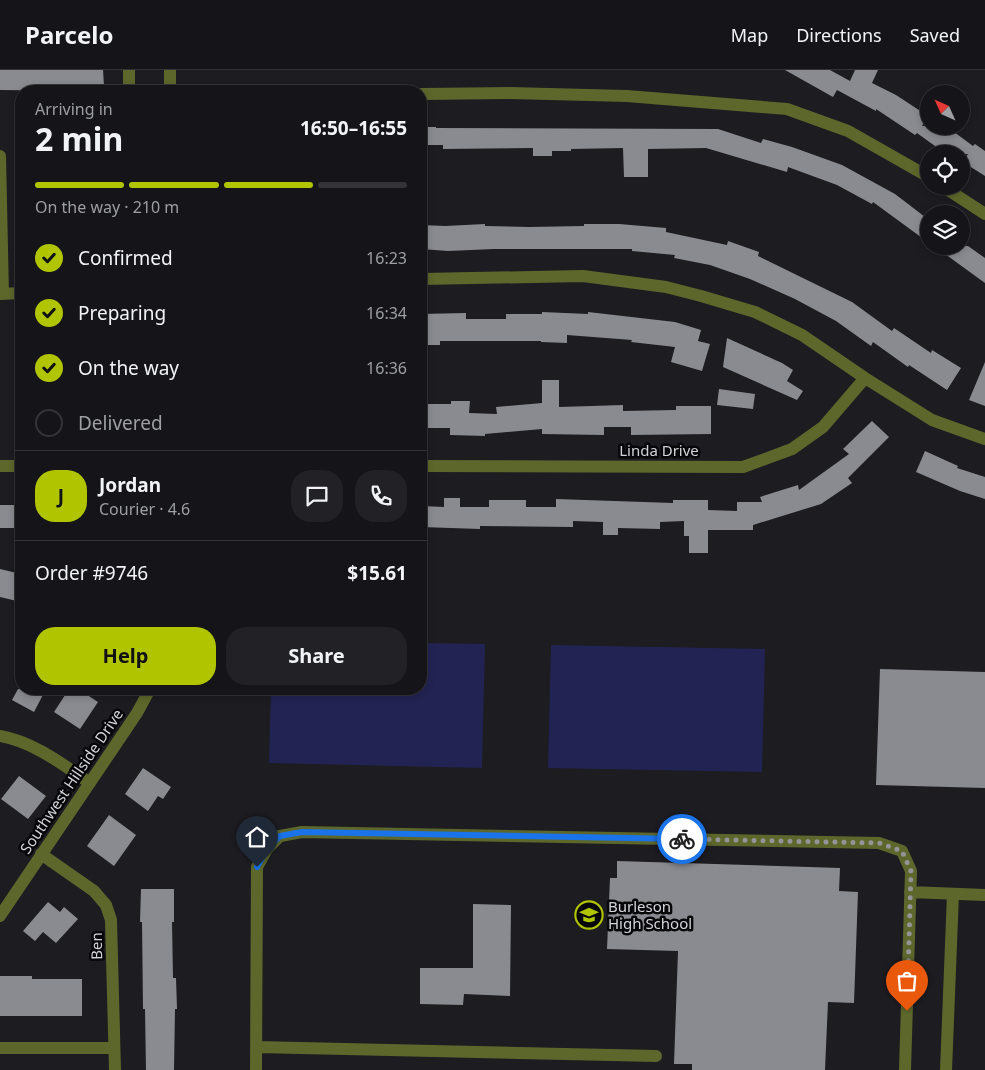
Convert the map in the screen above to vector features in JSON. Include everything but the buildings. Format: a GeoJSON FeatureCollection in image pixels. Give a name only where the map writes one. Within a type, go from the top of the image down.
{"type":"FeatureCollection","features":[{"type":"Feature","properties":{"kind":"street"},"geometry":{"type":"LineString","coordinates":[[128,70],[129,85]]}},
{"type":"Feature","properties":{"kind":"street"},"geometry":{"type":"LineString","coordinates":[[170,70],[170,85]]}},
{"type":"Feature","properties":{"kind":"street"},"geometry":{"type":"LineString","coordinates":[[427,94],[510,93],[627,96],[786,109],[848,132],[920,173]]}},
{"type":"Feature","properties":{"kind":"street"},"geometry":{"type":"LineString","coordinates":[[0,156],[2,294],[15,293]]}},
{"type":"Feature","properties":{"kind":"street"},"geometry":{"type":"LineString","coordinates":[[956,195],[985,214]]}},
{"type":"Feature","properties":{"kind":"street"},"geometry":{"type":"LineString","coordinates":[[427,279],[583,276],[666,287],[701,296],[755,312],[802,335],[865,378],[932,420],[985,439]]}},
{"type":"Feature","properties":{"kind":"street","name":"Linda Drive"},"geometry":{"type":"LineString","coordinates":[[427,466],[743,466],[792,449],[823,427],[865,378]]}},
{"type":"Feature","properties":{"kind":"street"},"geometry":{"type":"LineString","coordinates":[[0,466],[15,466]]}},
{"type":"Feature","properties":{"kind":"street","name":"Southwest Hillside Drive"},"geometry":{"type":"LineString","coordinates":[[0,916],[137,713],[147,695]]}},
{"type":"Feature","properties":{"kind":"street"},"geometry":{"type":"LineString","coordinates":[[0,736],[8,737],[43,752],[90,783]]}},
{"type":"Feature","properties":{"kind":"street"},"geometry":{"type":"LineString","coordinates":[[256,1070],[257,867],[267,849],[280,836],[302,832],[879,843],[902,851],[911,871],[905,1070]]}},
{"type":"Feature","properties":{"kind":"street","name":"Ben"},"geometry":{"type":"LineString","coordinates":[[41,854],[94,891],[106,905],[111,920],[115,1070]]}},
{"type":"Feature","properties":{"kind":"street"},"geometry":{"type":"LineString","coordinates":[[910,892],[985,895]]}},
{"type":"Feature","properties":{"kind":"street"},"geometry":{"type":"LineString","coordinates":[[946,1070],[953,894]]}},
{"type":"Feature","properties":{"kind":"street"},"geometry":{"type":"LineString","coordinates":[[256,1047],[656,1056]]}},
{"type":"Feature","properties":{"kind":"street"},"geometry":{"type":"LineString","coordinates":[[0,1048],[114,1048]]}},
{"type":"Feature","properties":{"kind":"shaded area"},"geometry":{"type":"Polygon","coordinates":[[[427,643],[485,644],[482,768],[269,763],[271,695],[427,695],[427,643]]]}},
{"type":"Feature","properties":{"kind":"shaded area"},"geometry":{"type":"Polygon","coordinates":[[[551,645],[765,649],[762,772],[548,768],[551,645]]]}},
{"type":"Feature","properties":{"kind":"way so far"},"geometry":{"type":"LineString","coordinates":[[682,839],[879,843],[902,851],[911,871],[907,1011]]}},
{"type":"Feature","properties":{"kind":"place","name":"Burleson High School"},"geometry":{"type":"Point","coordinates":[589,915]}},
{"type":"Feature","properties":{"kind":"route"},"geometry":{"type":"LineString","coordinates":[[257,867],[267,849],[280,836],[302,832],[682,839]]}}]}
